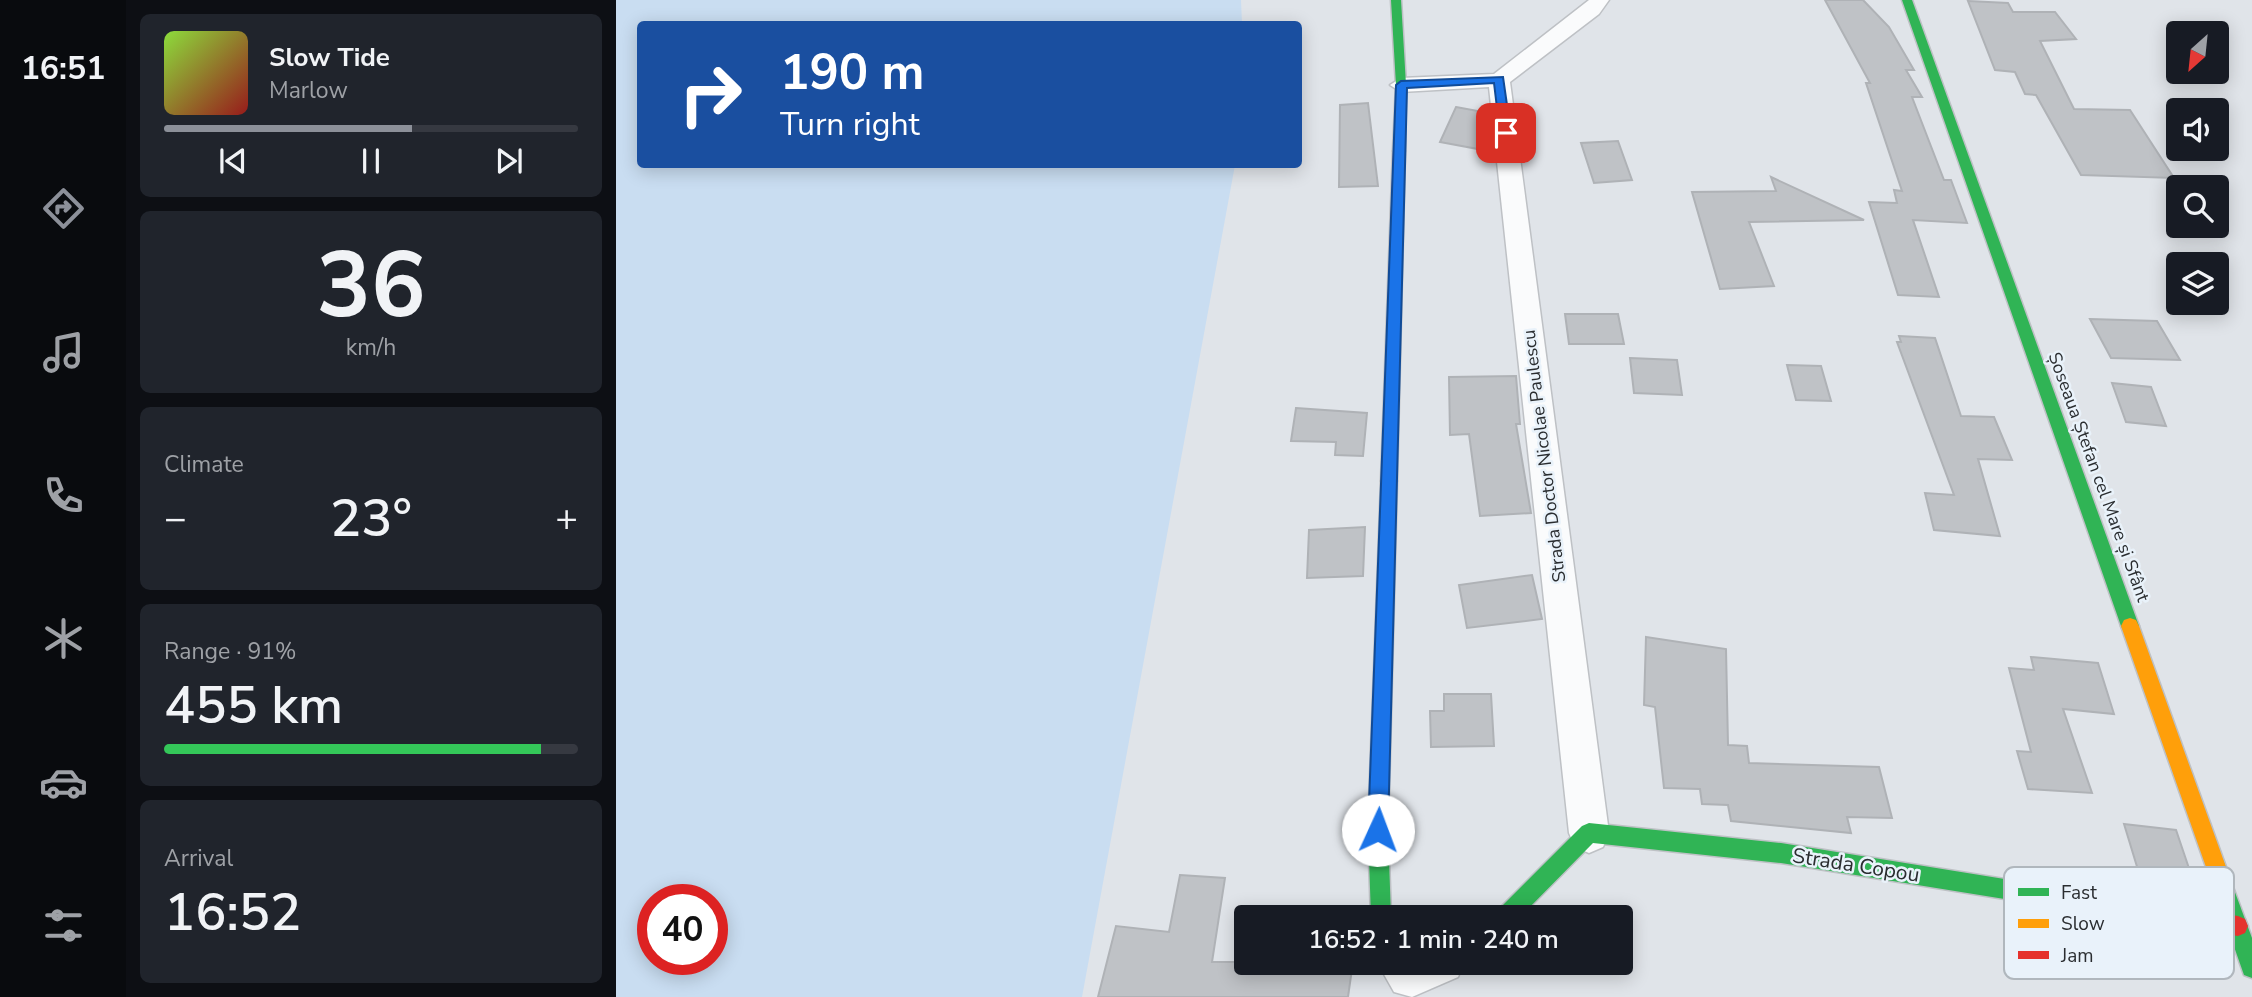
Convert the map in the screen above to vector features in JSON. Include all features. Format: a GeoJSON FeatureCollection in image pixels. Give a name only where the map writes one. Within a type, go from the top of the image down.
{"type":"FeatureCollection","features":[{"type":"Feature","properties":{"kind":"street"},"geometry":{"type":"LineString","coordinates":[[1381,905],[1378,830],[1401,85],[1396,0]]}},
{"type":"Feature","properties":{"kind":"street"},"geometry":{"type":"LineString","coordinates":[[1401,85],[1499,79],[1592,10],[1599,0]]}},
{"type":"Feature","properties":{"kind":"street","name":"Șoseaua Ștefan cel Mare și Sfânt"},"geometry":{"type":"LineString","coordinates":[[1908,0],[2217,867]]}},
{"type":"Feature","properties":{"kind":"street","name":"Strada Doctor Nicolae Paulescu"},"geometry":{"type":"LineString","coordinates":[[1499,79],[1589,833]]}},
{"type":"Feature","properties":{"kind":"street"},"geometry":{"type":"LineString","coordinates":[[1517,905],[1589,833]]}},
{"type":"Feature","properties":{"kind":"street","name":"Strada Copou"},"geometry":{"type":"LineString","coordinates":[[1589,833],[1781,853],[2004,889]]}},
{"type":"Feature","properties":{"kind":"street","name":"Șoseaua Ștefan cel Mare și Sfânt"},"geometry":{"type":"LineString","coordinates":[[2234,915],[2252,967]]}},
{"type":"Feature","properties":{"kind":"street","name":"Strada Copou"},"geometry":{"type":"LineString","coordinates":[[2234,925],[2238,926]]}},
{"type":"Feature","properties":{"kind":"shaded area"},"geometry":{"type":"Polygon","coordinates":[[[616,0],[1241,0],[1242,21],[637,21],[637,168],[1234,168],[1082,997],[616,997],[616,0]]]}},
{"type":"Feature","properties":{"kind":"building"},"geometry":{"type":"Polygon","coordinates":[[[1825,0],[1863,0],[1889,27],[1914,70],[1906,70],[1922,97],[1912,97],[1944,180],[1951,180],[1967,223],[1913,220],[1939,297],[1898,295],[1869,202],[1897,203],[1894,190],[1902,191],[1866,83],[1870,83],[1825,0]]]}},
{"type":"Feature","properties":{"kind":"building"},"geometry":{"type":"Polygon","coordinates":[[[1968,1],[2008,3],[2013,12],[2055,12],[2076,39],[2040,41],[2074,109],[2130,110],[2172,175],[2166,175],[2166,178],[2081,175],[2036,95],[2025,94],[2015,72],[1995,70],[1968,1]]]}},
{"type":"Feature","properties":{"kind":"building"},"geometry":{"type":"Polygon","coordinates":[[[1368,103],[1378,186],[1339,187],[1340,105],[1368,103]]]}},
{"type":"Feature","properties":{"kind":"building"},"geometry":{"type":"Polygon","coordinates":[[[1456,107],[1489,113],[1490,120],[1478,149],[1440,142],[1456,107]]]}},
{"type":"Feature","properties":{"kind":"building"},"geometry":{"type":"Polygon","coordinates":[[[1618,141],[1632,180],[1594,183],[1581,143],[1618,141]]]}},
{"type":"Feature","properties":{"kind":"building"},"geometry":{"type":"Polygon","coordinates":[[[1771,177],[1864,220],[1749,222],[1774,286],[1720,289],[1692,192],[1776,191],[1771,177]]]}},
{"type":"Feature","properties":{"kind":"building"},"geometry":{"type":"Polygon","coordinates":[[[1565,314],[1618,314],[1624,344],[1569,344],[1565,314]]]}},
{"type":"Feature","properties":{"kind":"building"},"geometry":{"type":"Polygon","coordinates":[[[2090,319],[2157,321],[2180,360],[2111,358],[2090,319]]]}},
{"type":"Feature","properties":{"kind":"building"},"geometry":{"type":"Polygon","coordinates":[[[1899,336],[1935,338],[1961,416],[1994,417],[2012,460],[1978,459],[2000,536],[1934,530],[1925,493],[1954,495],[1897,342],[1901,342],[1899,336]]]}},
{"type":"Feature","properties":{"kind":"building"},"geometry":{"type":"Polygon","coordinates":[[[1630,358],[1677,360],[1682,395],[1634,393],[1630,358]]]}},
{"type":"Feature","properties":{"kind":"building"},"geometry":{"type":"Polygon","coordinates":[[[1787,365],[1821,366],[1831,401],[1796,400],[1787,365]]]}},
{"type":"Feature","properties":{"kind":"building"},"geometry":{"type":"Polygon","coordinates":[[[1516,376],[1520,424],[1516,424],[1531,513],[1480,516],[1469,434],[1450,435],[1449,377],[1516,376]]]}},
{"type":"Feature","properties":{"kind":"building"},"geometry":{"type":"Polygon","coordinates":[[[2112,383],[2151,387],[2166,426],[2126,422],[2112,383]]]}},
{"type":"Feature","properties":{"kind":"building"},"geometry":{"type":"Polygon","coordinates":[[[1296,408],[1367,413],[1363,456],[1335,455],[1336,442],[1291,441],[1296,408]]]}},
{"type":"Feature","properties":{"kind":"building"},"geometry":{"type":"Polygon","coordinates":[[[1365,527],[1363,576],[1307,578],[1309,530],[1365,527]]]}},
{"type":"Feature","properties":{"kind":"building"},"geometry":{"type":"Polygon","coordinates":[[[1532,575],[1542,619],[1467,628],[1459,585],[1532,575]]]}},
{"type":"Feature","properties":{"kind":"building"},"geometry":{"type":"Polygon","coordinates":[[[1646,637],[1726,649],[1728,745],[1747,746],[1749,763],[1879,767],[1892,818],[1847,817],[1851,833],[1731,821],[1728,805],[1702,804],[1700,789],[1664,788],[1655,707],[1644,705],[1646,637]]]}},
{"type":"Feature","properties":{"kind":"building"},"geometry":{"type":"Polygon","coordinates":[[[2031,657],[2098,663],[2114,714],[2063,709],[2092,793],[2028,789],[2017,751],[2031,752],[2009,668],[2034,670],[2031,657]]]}},
{"type":"Feature","properties":{"kind":"building"},"geometry":{"type":"Polygon","coordinates":[[[1444,694],[1491,694],[1494,746],[1431,747],[1430,711],[1444,711],[1444,694]]]}},
{"type":"Feature","properties":{"kind":"building"},"geometry":{"type":"Polygon","coordinates":[[[2124,824],[2176,830],[2189,867],[2137,867],[2124,824]]]}},
{"type":"Feature","properties":{"kind":"building"},"geometry":{"type":"Polygon","coordinates":[[[1180,875],[1225,878],[1212,962],[1234,962],[1234,975],[1351,975],[1348,997],[1098,997],[1116,926],[1169,932],[1180,875]]]}},
{"type":"Feature","properties":{"kind":"traffic: fast"},"geometry":{"type":"LineString","coordinates":[[1396,0],[1401,85],[1399,151]]}},
{"type":"Feature","properties":{"kind":"traffic: fast"},"geometry":{"type":"LineString","coordinates":[[1907,0],[2130,626]]}},
{"type":"Feature","properties":{"kind":"traffic: fast"},"geometry":{"type":"LineString","coordinates":[[1381,905],[1378,830],[1389,481]]}},
{"type":"Feature","properties":{"kind":"traffic: fast"},"geometry":{"type":"LineString","coordinates":[[1517,905],[1589,833],[1781,853],[2004,889]]}},
{"type":"Feature","properties":{"kind":"traffic: fast"},"geometry":{"type":"LineString","coordinates":[[2234,917],[2252,967]]}},
{"type":"Feature","properties":{"kind":"traffic: slow"},"geometry":{"type":"LineString","coordinates":[[2130,626],[2216,867]]}},
{"type":"Feature","properties":{"kind":"traffic: jam"},"geometry":{"type":"LineString","coordinates":[[1389,481],[1399,151]]}},
{"type":"Feature","properties":{"kind":"traffic: jam"},"geometry":{"type":"LineString","coordinates":[[2234,925],[2238,926]]}},
{"type":"Feature","properties":{"kind":"route"},"geometry":{"type":"LineString","coordinates":[[1378,830],[1401,85],[1499,79],[1506,133]]}}]}
